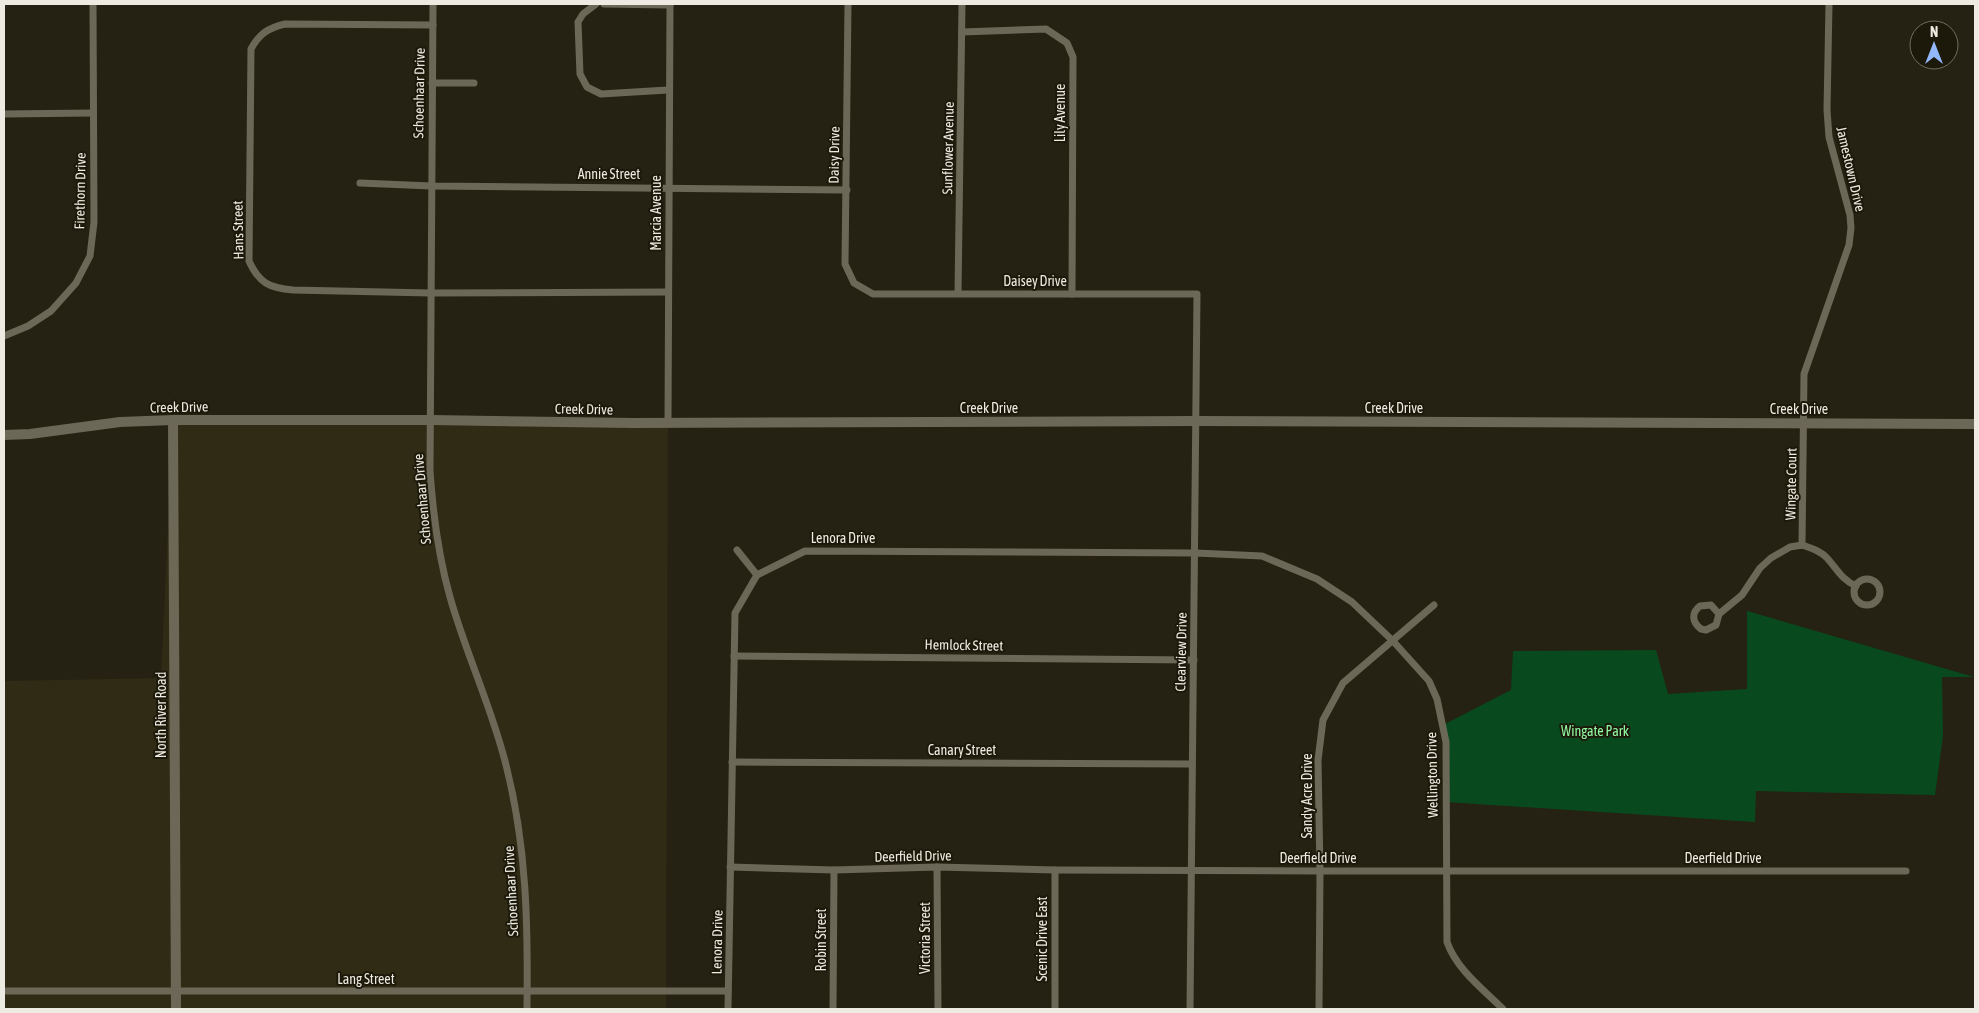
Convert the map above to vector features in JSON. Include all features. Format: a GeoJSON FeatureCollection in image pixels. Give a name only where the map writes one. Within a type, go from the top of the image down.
{"type":"FeatureCollection","features":[{"type":"Feature","properties":{"kind":"street","name":"Firethorn Drive"},"geometry":{"type":"LineString","coordinates":[[4,336],[28,326],[52,311],[76,283],[90,256],[94,222],[93,4]]}},
{"type":"Feature","properties":{"kind":"street","name":"Schoenhaar Drive"},"geometry":{"type":"LineString","coordinates":[[433,4],[430,471],[434,522],[450,598],[501,746],[516,812],[525,876],[527,1009]]}},
{"type":"Feature","properties":{"kind":"street"},"geometry":{"type":"LineString","coordinates":[[596,4],[583,14],[578,22],[580,74],[587,87],[601,94],[668,90]]}},
{"type":"Feature","properties":{"kind":"street"},"geometry":{"type":"LineString","coordinates":[[604,4],[670,4]]}},
{"type":"Feature","properties":{"kind":"street","name":"Marcia Avenue"},"geometry":{"type":"LineString","coordinates":[[668,422],[668,90],[670,4]]}},
{"type":"Feature","properties":{"kind":"street","name":"Daisy Drive"},"geometry":{"type":"LineString","coordinates":[[848,4],[845,264],[854,283],[873,294]]}},
{"type":"Feature","properties":{"kind":"street","name":"Sunflower Avenue"},"geometry":{"type":"LineString","coordinates":[[958,293],[962,4]]}},
{"type":"Feature","properties":{"kind":"street","name":"Jamestown Drive"},"geometry":{"type":"LineString","coordinates":[[1804,423],[1804,374],[1849,245],[1851,228],[1850,215],[1829,136],[1827,110],[1829,4]]}},
{"type":"Feature","properties":{"kind":"street","name":"Hans Street"},"geometry":{"type":"LineString","coordinates":[[433,25],[285,24],[266,30],[256,39],[251,49],[249,261],[258,278],[276,288],[430,293],[668,292]]}},
{"type":"Feature","properties":{"kind":"street","name":"Lily Avenue"},"geometry":{"type":"LineString","coordinates":[[962,32],[1046,29],[1068,43],[1073,57],[1072,294]]}},
{"type":"Feature","properties":{"kind":"street"},"geometry":{"type":"LineString","coordinates":[[432,83],[474,83]]}},
{"type":"Feature","properties":{"kind":"street"},"geometry":{"type":"LineString","coordinates":[[4,114],[93,113]]}},
{"type":"Feature","properties":{"kind":"street","name":"Annie Street"},"geometry":{"type":"LineString","coordinates":[[360,183],[431,186],[847,190]]}},
{"type":"Feature","properties":{"kind":"street","name":"Daisey Drive"},"geometry":{"type":"LineString","coordinates":[[873,294],[1197,294]]}},
{"type":"Feature","properties":{"kind":"street","name":"Clearview Drive"},"geometry":{"type":"LineString","coordinates":[[1190,1009],[1197,294]]}},
{"type":"Feature","properties":{"kind":"street","name":"Creek Drive"},"geometry":{"type":"LineString","coordinates":[[4,435],[30,434],[120,422],[173,420],[1975,424]]}},
{"type":"Feature","properties":{"kind":"street","name":"North River Road"},"geometry":{"type":"LineString","coordinates":[[173,420],[176,1009]]}},
{"type":"Feature","properties":{"kind":"street","name":"Wingate Court"},"geometry":{"type":"LineString","coordinates":[[1802,545],[1804,423]]}},
{"type":"Feature","properties":{"kind":"street"},"geometry":{"type":"LineString","coordinates":[[1718,614],[1742,594],[1760,568],[1771,558],[1790,548],[1802,545],[1817,550],[1827,557],[1846,582],[1856,586]]}},
{"type":"Feature","properties":{"kind":"street"},"geometry":{"type":"LineString","coordinates":[[737,550],[757,575]]}},
{"type":"Feature","properties":{"kind":"street","name":"Lenora Drive"},"geometry":{"type":"LineString","coordinates":[[728,1009],[735,613],[757,575],[805,550],[1195,552]]}},
{"type":"Feature","properties":{"kind":"street","name":"Wellington Drive"},"geometry":{"type":"LineString","coordinates":[[1195,552],[1262,556],[1318,579],[1352,602],[1393,641],[1429,681],[1437,700],[1446,742],[1447,942],[1452,956],[1460,966],[1503,1009]]}},
{"type":"Feature","properties":{"kind":"street","name":"Sandy Acre Drive"},"geometry":{"type":"LineString","coordinates":[[1319,1009],[1320,871],[1318,760],[1323,720],[1343,683],[1434,605]]}},
{"type":"Feature","properties":{"kind":"street","name":"Hemlock Street"},"geometry":{"type":"LineString","coordinates":[[734,656],[1194,660]]}},
{"type":"Feature","properties":{"kind":"street","name":"Canary Street"},"geometry":{"type":"LineString","coordinates":[[732,762],[1192,764]]}},
{"type":"Feature","properties":{"kind":"street","name":"Deerfield Drive"},"geometry":{"type":"LineString","coordinates":[[730,868],[834,870],[937,867],[1055,870],[1906,871]]}},
{"type":"Feature","properties":{"kind":"street","name":"Victoria Street"},"geometry":{"type":"LineString","coordinates":[[937,867],[938,1009]]}},
{"type":"Feature","properties":{"kind":"street","name":"Robin Street"},"geometry":{"type":"LineString","coordinates":[[834,870],[834,1009]]}},
{"type":"Feature","properties":{"kind":"street","name":"Scenic Drive East"},"geometry":{"type":"LineString","coordinates":[[1055,870],[1055,1009]]}},
{"type":"Feature","properties":{"kind":"street","name":"Lang Street"},"geometry":{"type":"LineString","coordinates":[[4,991],[728,991]]}},
{"type":"Feature","properties":{"kind":"shaded area"},"geometry":{"type":"Polygon","coordinates":[[[173,420],[668,422],[666,1009],[4,1009],[4,681],[161,678],[173,420]]]}},
{"type":"Feature","properties":{"kind":"green space","name":"Wingate Park"},"geometry":{"type":"Polygon","coordinates":[[[1747,611],[1974,677],[1942,677],[1943,736],[1935,795],[1756,791],[1755,822],[1446,802],[1443,725],[1511,690],[1513,651],[1656,650],[1668,694],[1747,689],[1747,611]]]}}]}
